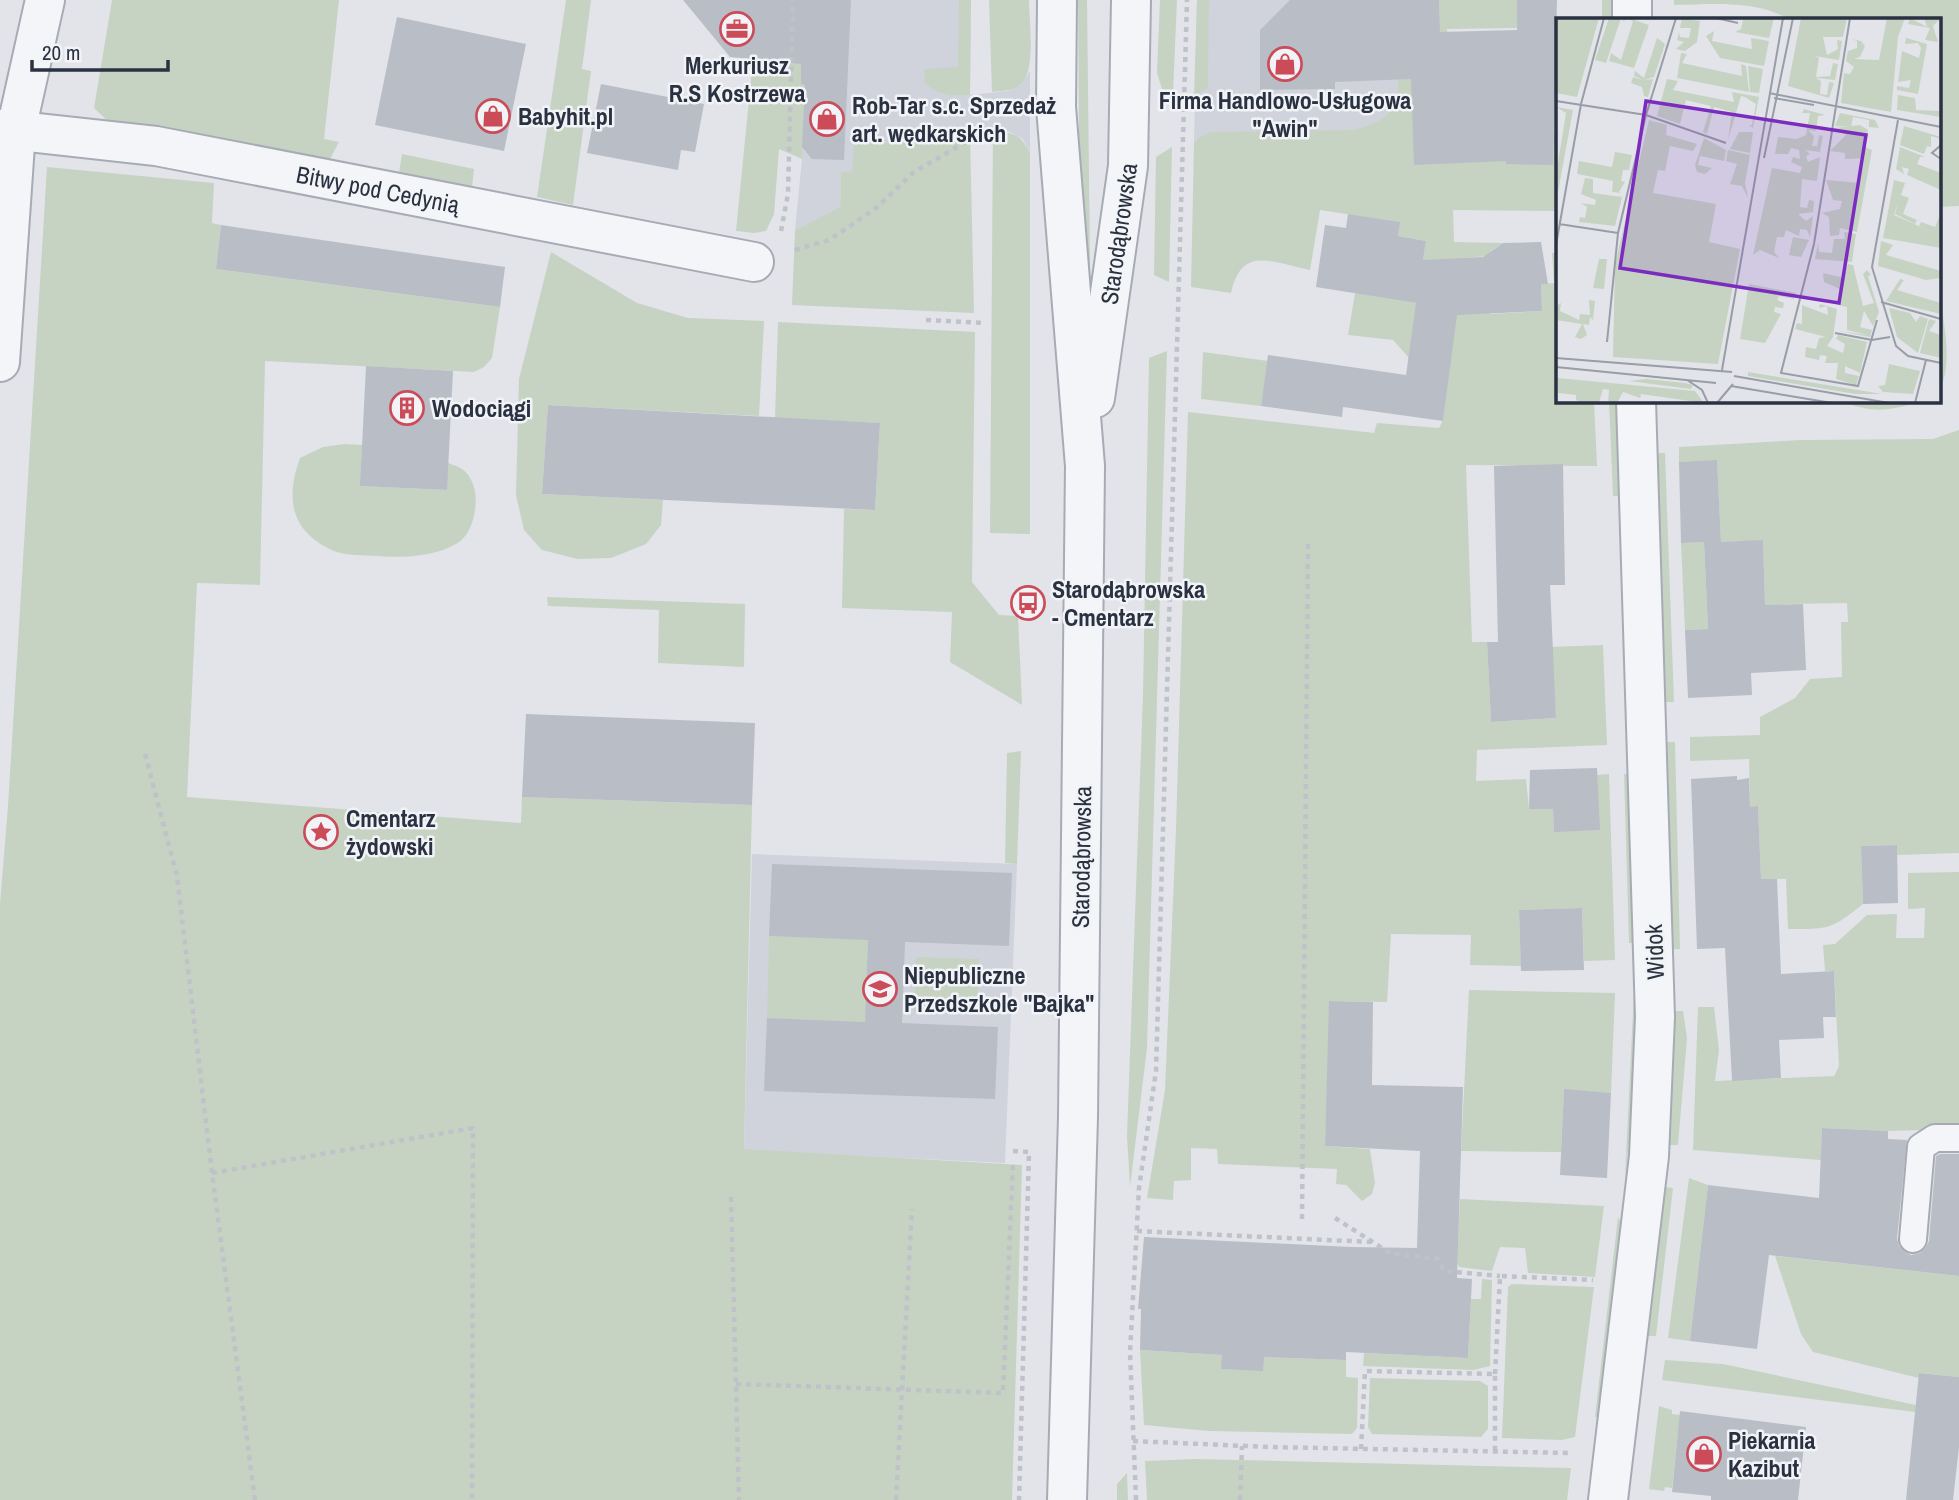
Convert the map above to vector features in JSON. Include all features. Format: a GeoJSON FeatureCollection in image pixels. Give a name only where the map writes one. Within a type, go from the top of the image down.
{"type":"FeatureCollection","features":[{"type":"Feature","properties":{"kind":"street"},"geometry":{"type":"LineString","coordinates":[[0,362],[8,130],[45,0]]}},
{"type":"Feature","properties":{"kind":"street","name":"Starodąbrowska"},"geometry":{"type":"LineString","coordinates":[[1057,0],[1056,107],[1085,466],[1077,1117],[1068,1500]]}},
{"type":"Feature","properties":{"kind":"street","name":"Starodąbrowska"},"geometry":{"type":"LineString","coordinates":[[1085,466],[1128,166],[1131,0]]}},
{"type":"Feature","properties":{"kind":"street"},"geometry":{"type":"LineString","coordinates":[[1632,0],[1632,18]]}},
{"type":"Feature","properties":{"kind":"street","name":"Bitwy pod Cedynią"},"geometry":{"type":"LineString","coordinates":[[8,130],[156,146],[754,262]]}},
{"type":"Feature","properties":{"kind":"street","name":"Widok"},"geometry":{"type":"LineString","coordinates":[[1608,1500],[1649,1156],[1656,1017],[1636,402]]}},
{"type":"Feature","properties":{"kind":"lane"},"geometry":{"type":"LineString","coordinates":[[1913,1238],[1921,1147],[1935,1138],[1959,1138]]}},
{"type":"Feature","properties":{"kind":"path"},"geometry":{"type":"LineString","coordinates":[[754,262],[779,241],[788,194],[793,0]]}},
{"type":"Feature","properties":{"kind":"path"},"geometry":{"type":"LineString","coordinates":[[1136,1500],[1130,1353],[1139,1188],[1156,1071],[1187,0]]}},
{"type":"Feature","properties":{"kind":"path"},"geometry":{"type":"LineString","coordinates":[[754,262],[829,240],[875,209],[914,172],[983,132]]}},
{"type":"Feature","properties":{"kind":"path"},"geometry":{"type":"LineString","coordinates":[[926,320],[984,323]]}},
{"type":"Feature","properties":{"kind":"path"},"geometry":{"type":"LineString","coordinates":[[1302,1219],[1308,542]]}},
{"type":"Feature","properties":{"kind":"path"},"geometry":{"type":"LineString","coordinates":[[145,754],[177,876],[212,1174],[255,1500]]}},
{"type":"Feature","properties":{"kind":"path"},"geometry":{"type":"LineString","coordinates":[[212,1174],[473,1128],[472,1500]]}},
{"type":"Feature","properties":{"kind":"path"},"geometry":{"type":"LineString","coordinates":[[1013,1151],[1029,1152],[1019,1500]]}},
{"type":"Feature","properties":{"kind":"path"},"geometry":{"type":"LineString","coordinates":[[736,1384],[1003,1393],[1013,1164]]}},
{"type":"Feature","properties":{"kind":"path"},"geometry":{"type":"LineString","coordinates":[[731,1197],[739,1500]]}},
{"type":"Feature","properties":{"kind":"path"},"geometry":{"type":"LineString","coordinates":[[896,1500],[912,1209]]}},
{"type":"Feature","properties":{"kind":"path"},"geometry":{"type":"LineString","coordinates":[[1335,1218],[1390,1253],[1438,1259],[1444,1272],[1604,1280]]}},
{"type":"Feature","properties":{"kind":"path"},"geometry":{"type":"LineString","coordinates":[[1137,1231],[1371,1242]]}},
{"type":"Feature","properties":{"kind":"path"},"geometry":{"type":"LineString","coordinates":[[1494,1452],[1500,1276]]}},
{"type":"Feature","properties":{"kind":"path"},"geometry":{"type":"LineString","coordinates":[[1362,1449],[1365,1371],[1495,1374]]}},
{"type":"Feature","properties":{"kind":"path"},"geometry":{"type":"LineString","coordinates":[[1133,1441],[1573,1453]]}},
{"type":"Feature","properties":{"kind":"path"},"geometry":{"type":"LineString","coordinates":[[1240,1500],[1242,1446]]}},
{"type":"Feature","properties":{"kind":"shaded area"},"geometry":{"type":"Polygon","coordinates":[[[804,0],[971,0],[970,95],[1007,91],[1021,85],[1030,71],[1030,154],[1023,139],[1010,132],[956,132],[955,143],[855,143],[852,171],[841,173],[840,207],[795,230],[802,159],[804,0]]]}},
{"type":"Feature","properties":{"kind":"shaded area"},"geometry":{"type":"Polygon","coordinates":[[[1197,0],[1439,0],[1441,78],[1398,94],[1394,107],[1370,127],[1198,138],[1194,143],[1197,0]]]}},
{"type":"Feature","properties":{"kind":"shaded area","name":"Niepubliczne Przedszkole \"Bajka\""},"geometry":{"type":"Polygon","coordinates":[[[752,854],[1017,864],[1005,1163],[744,1150],[752,854]]]}},
{"type":"Feature","properties":{"kind":"green space"},"geometry":{"type":"Polygon","coordinates":[[[112,0],[339,0],[324,139],[339,142],[329,161],[110,123],[94,108],[112,0]]]}},
{"type":"Feature","properties":{"kind":"green space"},"geometry":{"type":"Polygon","coordinates":[[[566,0],[591,0],[582,69],[591,71],[573,205],[537,197],[566,0]]]}},
{"type":"Feature","properties":{"kind":"green space"},"geometry":{"type":"Polygon","coordinates":[[[804,0],[802,159],[779,149],[774,214],[766,231],[736,231],[753,59],[804,0]]]}},
{"type":"Feature","properties":{"kind":"green space"},"geometry":{"type":"Polygon","coordinates":[[[959,0],[971,0],[970,95],[946,94],[925,83],[924,69],[958,67],[959,0]]]}},
{"type":"Feature","properties":{"kind":"green space"},"geometry":{"type":"Polygon","coordinates":[[[989,0],[1029,0],[1031,46],[1028,70],[1025,80],[1009,90],[992,92],[989,0]]]}},
{"type":"Feature","properties":{"kind":"green space"},"geometry":{"type":"Polygon","coordinates":[[[1078,0],[1087,0],[1090,264],[1088,386],[1080,262],[1078,0]]]}},
{"type":"Feature","properties":{"kind":"green space"},"geometry":{"type":"Polygon","coordinates":[[[1160,0],[1177,0],[1173,93],[1162,89],[1157,73],[1160,0]]]}},
{"type":"Feature","properties":{"kind":"green space"},"geometry":{"type":"Polygon","coordinates":[[[1197,0],[1209,0],[1208,88],[1194,96],[1197,0]]]}},
{"type":"Feature","properties":{"kind":"green space"},"geometry":{"type":"Polygon","coordinates":[[[1439,0],[1517,0],[1517,28],[1447,29],[1449,73],[1556,133],[1556,211],[1453,210],[1454,242],[1503,243],[1488,256],[1464,258],[1490,314],[1542,311],[1541,284],[1554,283],[1552,253],[1556,253],[1556,402],[1594,402],[1597,466],[1466,465],[1472,642],[1487,642],[1491,722],[1556,718],[1551,647],[1603,645],[1607,745],[1477,750],[1476,781],[1526,779],[1529,809],[1553,809],[1554,831],[1599,830],[1597,775],[1609,774],[1615,960],[1584,961],[1582,908],[1519,910],[1521,966],[1470,965],[1471,935],[1391,934],[1387,1002],[1330,1001],[1325,1146],[1370,1149],[1375,1183],[1372,1194],[1362,1201],[1346,1185],[1336,1184],[1337,1169],[1218,1164],[1217,1149],[1191,1148],[1191,1180],[1174,1181],[1173,1200],[1147,1198],[1165,1090],[1176,829],[1188,412],[1374,433],[1377,423],[1439,428],[1443,420],[1450,365],[1409,358],[1393,340],[1348,335],[1355,293],[1416,303],[1426,241],[1398,236],[1399,222],[1320,210],[1310,270],[1260,260],[1243,268],[1231,293],[1191,287],[1194,143],[1211,132],[1352,130],[1372,124],[1387,115],[1396,100],[1398,79],[1441,78],[1439,0]]]}},
{"type":"Feature","properties":{"kind":"green space"},"geometry":{"type":"Polygon","coordinates":[[[1602,0],[1615,0],[1615,18],[1602,18],[1602,0]]]}},
{"type":"Feature","properties":{"kind":"green space"},"geometry":{"type":"Polygon","coordinates":[[[1674,0],[1959,0],[1959,206],[1941,207],[1941,18],[1786,18],[1748,6],[1674,5],[1674,0]]]}},
{"type":"Feature","properties":{"kind":"green space"},"geometry":{"type":"Polygon","coordinates":[[[993,131],[1020,138],[1030,154],[1030,534],[990,533],[993,131]]]}},
{"type":"Feature","properties":{"kind":"green space"},"geometry":{"type":"Polygon","coordinates":[[[956,132],[970,132],[974,313],[792,305],[795,230],[840,207],[841,172],[852,171],[854,143],[954,143],[956,132]]]}},
{"type":"Feature","properties":{"kind":"green space"},"geometry":{"type":"Polygon","coordinates":[[[1172,147],[1169,282],[1154,275],[1156,157],[1172,147]]]}},
{"type":"Feature","properties":{"kind":"green space"},"geometry":{"type":"Polygon","coordinates":[[[402,154],[474,169],[472,187],[399,173],[402,154]]]}},
{"type":"Feature","properties":{"kind":"green space","name":"Cmentarz żydowski"},"geometry":{"type":"Polygon","coordinates":[[[47,167],[214,183],[212,223],[221,225],[216,269],[500,307],[492,358],[484,367],[474,372],[265,361],[260,585],[197,583],[187,797],[521,823],[522,797],[752,805],[744,1149],[1022,1165],[1012,1500],[0,1500],[0,904],[47,167]]]}},
{"type":"Feature","properties":{"kind":"green space"},"geometry":{"type":"Polygon","coordinates":[[[551,252],[637,303],[688,318],[764,321],[759,416],[548,405],[542,494],[663,500],[661,525],[646,544],[611,558],[578,559],[542,550],[524,530],[516,495],[519,379],[551,252]]]}},
{"type":"Feature","properties":{"kind":"green space"},"geometry":{"type":"Polygon","coordinates":[[[1941,303],[1947,356],[1941,387],[1941,303]]]}},
{"type":"Feature","properties":{"kind":"green space"},"geometry":{"type":"Polygon","coordinates":[[[778,322],[975,332],[972,582],[999,615],[1018,616],[1022,705],[950,662],[952,612],[842,608],[844,509],[875,510],[880,423],[775,418],[778,322]]]}},
{"type":"Feature","properties":{"kind":"green space"},"geometry":{"type":"Polygon","coordinates":[[[1167,351],[1147,1048],[1130,1187],[1127,1136],[1143,695],[1149,358],[1167,351]]]}},
{"type":"Feature","properties":{"kind":"green space"},"geometry":{"type":"Polygon","coordinates":[[[1203,352],[1268,361],[1261,406],[1201,399],[1203,352]]]}},
{"type":"Feature","properties":{"kind":"green space"},"geometry":{"type":"Polygon","coordinates":[[[1609,402],[1618,402],[1622,496],[1613,496],[1609,402]]]}},
{"type":"Feature","properties":{"kind":"green space"},"geometry":{"type":"Polygon","coordinates":[[[1845,402],[1918,402],[1882,410],[1845,402]]]}},
{"type":"Feature","properties":{"kind":"green space"},"geometry":{"type":"Polygon","coordinates":[[[1959,430],[1959,853],[1897,855],[1897,845],[1861,846],[1863,904],[1828,926],[1788,929],[1786,879],[1761,879],[1758,807],[1750,807],[1749,759],[1690,761],[1690,737],[1760,735],[1760,717],[1795,698],[1810,679],[1842,677],[1841,622],[1848,622],[1847,603],[1786,604],[1765,608],[1763,541],[1721,542],[1717,461],[1679,462],[1679,447],[1801,440],[1933,439],[1959,430]]]}},
{"type":"Feature","properties":{"kind":"green space"},"geometry":{"type":"Polygon","coordinates":[[[362,445],[361,486],[446,490],[448,463],[463,470],[471,480],[476,498],[473,521],[466,535],[456,544],[428,554],[387,557],[344,554],[334,551],[308,534],[295,513],[293,501],[295,473],[300,458],[323,447],[362,445]]]}},
{"type":"Feature","properties":{"kind":"green space"},"geometry":{"type":"Polygon","coordinates":[[[1655,453],[1665,453],[1674,702],[1664,702],[1655,453]]]}},
{"type":"Feature","properties":{"kind":"green space"},"geometry":{"type":"Polygon","coordinates":[[[1704,542],[1708,629],[1685,630],[1681,543],[1704,542]]]}},
{"type":"Feature","properties":{"kind":"green space"},"geometry":{"type":"Polygon","coordinates":[[[547,597],[745,604],[744,667],[658,663],[659,610],[548,606],[547,597]]]}},
{"type":"Feature","properties":{"kind":"green space"},"geometry":{"type":"Polygon","coordinates":[[[1666,742],[1675,742],[1680,949],[1671,949],[1666,742]]]}},
{"type":"Feature","properties":{"kind":"green space"},"geometry":{"type":"Polygon","coordinates":[[[1021,751],[1017,864],[1005,863],[1007,753],[1021,751]]]}},
{"type":"Feature","properties":{"kind":"green space"},"geometry":{"type":"Polygon","coordinates":[[[1624,774],[1629,774],[1635,943],[1629,943],[1624,774]]]}},
{"type":"Feature","properties":{"kind":"green space"},"geometry":{"type":"Polygon","coordinates":[[[1959,872],[1959,1129],[1888,1131],[1822,1128],[1821,1160],[1693,1150],[1698,1007],[1714,1007],[1719,1050],[1715,1081],[1834,1076],[1839,1066],[1834,971],[1825,971],[1823,945],[1835,944],[1867,915],[1897,914],[1896,938],[1924,938],[1925,908],[1908,909],[1908,873],[1959,872]]]}},
{"type":"Feature","properties":{"kind":"green space"},"geometry":{"type":"Polygon","coordinates":[[[769,936],[868,940],[865,1022],[767,1018],[769,936]]]}},
{"type":"Feature","properties":{"kind":"green space"},"geometry":{"type":"Polygon","coordinates":[[[916,957],[979,959],[977,1012],[914,1011],[916,957]]]}},
{"type":"Feature","properties":{"kind":"green space"},"geometry":{"type":"Polygon","coordinates":[[[1469,990],[1615,993],[1611,1093],[1564,1090],[1561,1152],[1461,1151],[1469,990]]]}},
{"type":"Feature","properties":{"kind":"green space"},"geometry":{"type":"Polygon","coordinates":[[[1634,990],[1635,1087],[1625,1179],[1634,990]]]}},
{"type":"Feature","properties":{"kind":"green space"},"geometry":{"type":"Polygon","coordinates":[[[1673,1011],[1683,1011],[1687,1038],[1678,1145],[1667,1145],[1673,1011]]]}},
{"type":"Feature","properties":{"kind":"green space"},"geometry":{"type":"Polygon","coordinates":[[[1689,1178],[1708,1185],[1690,1341],[1668,1338],[1689,1178]]]}},
{"type":"Feature","properties":{"kind":"green space"},"geometry":{"type":"Polygon","coordinates":[[[1665,1187],[1673,1188],[1656,1336],[1648,1336],[1665,1187]]]}},
{"type":"Feature","properties":{"kind":"green space"},"geometry":{"type":"Polygon","coordinates":[[[1460,1199],[1604,1206],[1595,1277],[1528,1273],[1525,1248],[1500,1247],[1492,1271],[1459,1267],[1460,1199]]]}},
{"type":"Feature","properties":{"kind":"green space"},"geometry":{"type":"Polygon","coordinates":[[[1618,1217],[1623,1228],[1601,1417],[1595,1417],[1618,1217]]]}},
{"type":"Feature","properties":{"kind":"green space"},"geometry":{"type":"Polygon","coordinates":[[[1775,1256],[1959,1276],[1959,1377],[1920,1373],[1919,1378],[1813,1352],[1801,1334],[1775,1256]]]}},
{"type":"Feature","properties":{"kind":"green space"},"geometry":{"type":"Polygon","coordinates":[[[1482,1279],[1492,1280],[1490,1366],[1473,1370],[1363,1366],[1364,1353],[1468,1358],[1471,1299],[1481,1299],[1482,1279]]]}},
{"type":"Feature","properties":{"kind":"green space"},"geometry":{"type":"Polygon","coordinates":[[[1512,1284],[1594,1287],[1575,1437],[1562,1440],[1502,1438],[1508,1287],[1512,1284]]]}},
{"type":"Feature","properties":{"kind":"green space"},"geometry":{"type":"Polygon","coordinates":[[[1140,1350],[1222,1355],[1222,1369],[1263,1370],[1263,1357],[1346,1360],[1346,1377],[1358,1378],[1357,1428],[1352,1434],[1209,1431],[1144,1425],[1140,1350]]]}},
{"type":"Feature","properties":{"kind":"green space"},"geometry":{"type":"Polygon","coordinates":[[[1665,1360],[1723,1364],[1916,1405],[1915,1412],[1662,1380],[1665,1360]]]}},
{"type":"Feature","properties":{"kind":"green space"},"geometry":{"type":"Polygon","coordinates":[[[1370,1378],[1480,1381],[1488,1386],[1488,1429],[1481,1437],[1372,1434],[1368,1427],[1370,1378]]]}},
{"type":"Feature","properties":{"kind":"green space"},"geometry":{"type":"Polygon","coordinates":[[[1659,1406],[1672,1410],[1672,1414],[1680,1415],[1672,1488],[1665,1487],[1664,1491],[1649,1489],[1659,1406]]]}},
{"type":"Feature","properties":{"kind":"green space"},"geometry":{"type":"Polygon","coordinates":[[[1195,1459],[1571,1468],[1567,1500],[1147,1500],[1145,1461],[1195,1459]]]}},
{"type":"Feature","properties":{"kind":"green space"},"geometry":{"type":"Polygon","coordinates":[[[1127,1473],[1128,1500],[1117,1500],[1117,1484],[1127,1473]]]}},
{"type":"Feature","properties":{"kind":"building"},"geometry":{"type":"Polygon","coordinates":[[[683,0],[851,0],[844,160],[812,159],[802,147],[805,85],[801,84],[801,64],[730,57],[683,0]]]}},
{"type":"Feature","properties":{"kind":"building"},"geometry":{"type":"Polygon","coordinates":[[[1290,0],[1439,0],[1440,32],[1517,30],[1517,0],[1557,0],[1553,165],[1506,164],[1506,161],[1414,165],[1411,79],[1335,82],[1335,89],[1260,90],[1260,30],[1290,0]]]}},
{"type":"Feature","properties":{"kind":"building"},"geometry":{"type":"Polygon","coordinates":[[[397,17],[526,44],[504,151],[375,125],[397,17]]]}},
{"type":"Feature","properties":{"kind":"building"},"geometry":{"type":"Polygon","coordinates":[[[601,84],[704,104],[695,152],[681,150],[678,170],[587,153],[601,84]]]}},
{"type":"Feature","properties":{"kind":"building"},"geometry":{"type":"Polygon","coordinates":[[[1348,214],[1400,222],[1398,236],[1426,241],[1423,260],[1483,257],[1503,243],[1541,242],[1548,284],[1541,284],[1542,311],[1457,315],[1443,421],[1343,407],[1342,417],[1261,406],[1268,355],[1406,375],[1416,303],[1316,287],[1325,225],[1346,228],[1348,214]]]}},
{"type":"Feature","properties":{"kind":"building"},"geometry":{"type":"Polygon","coordinates":[[[221,225],[505,267],[500,307],[216,269],[221,225]]]}},
{"type":"Feature","properties":{"kind":"building","name":"Wodociągi"},"geometry":{"type":"Polygon","coordinates":[[[366,366],[453,371],[447,490],[360,486],[366,366]]]}},
{"type":"Feature","properties":{"kind":"building"},"geometry":{"type":"Polygon","coordinates":[[[548,405],[880,423],[875,510],[542,494],[548,405]]]}},
{"type":"Feature","properties":{"kind":"building"},"geometry":{"type":"Polygon","coordinates":[[[1717,460],[1721,542],[1763,540],[1765,605],[1803,604],[1806,670],[1751,673],[1752,695],[1688,698],[1685,630],[1708,629],[1704,542],[1681,543],[1679,462],[1717,460]]]}},
{"type":"Feature","properties":{"kind":"building"},"geometry":{"type":"Polygon","coordinates":[[[1563,464],[1565,585],[1550,585],[1556,718],[1491,722],[1487,642],[1498,642],[1494,466],[1563,464]]]}},
{"type":"Feature","properties":{"kind":"building"},"geometry":{"type":"Polygon","coordinates":[[[526,714],[755,723],[752,805],[522,797],[526,714]]]}},
{"type":"Feature","properties":{"kind":"building"},"geometry":{"type":"Polygon","coordinates":[[[1597,768],[1600,830],[1554,832],[1553,809],[1529,809],[1530,770],[1597,768]]]}},
{"type":"Feature","properties":{"kind":"building"},"geometry":{"type":"Polygon","coordinates":[[[1737,776],[1737,780],[1749,778],[1750,807],[1758,806],[1761,879],[1777,879],[1781,974],[1834,971],[1836,1017],[1823,1017],[1824,1038],[1779,1040],[1781,1078],[1732,1081],[1725,948],[1697,949],[1691,779],[1737,776]]]}},
{"type":"Feature","properties":{"kind":"building"},"geometry":{"type":"Polygon","coordinates":[[[1897,845],[1898,903],[1863,904],[1861,846],[1897,845]]]}},
{"type":"Feature","properties":{"kind":"building"},"geometry":{"type":"Polygon","coordinates":[[[772,864],[1012,873],[1009,946],[905,942],[902,1023],[998,1027],[995,1099],[764,1091],[767,1018],[865,1022],[868,940],[769,936],[772,864]]]}},
{"type":"Feature","properties":{"kind":"building"},"geometry":{"type":"Polygon","coordinates":[[[1582,908],[1584,970],[1521,971],[1519,910],[1582,908]]]}},
{"type":"Feature","properties":{"kind":"building"},"geometry":{"type":"Polygon","coordinates":[[[1329,1001],[1373,1002],[1372,1085],[1463,1087],[1457,1278],[1472,1279],[1468,1358],[1346,1352],[1346,1360],[1264,1357],[1263,1371],[1221,1369],[1222,1355],[1140,1350],[1141,1309],[1138,1309],[1144,1237],[1417,1248],[1420,1151],[1325,1146],[1329,1001]]]}},
{"type":"Feature","properties":{"kind":"building"},"geometry":{"type":"Polygon","coordinates":[[[1564,1089],[1611,1093],[1607,1178],[1560,1175],[1564,1089]]]}},
{"type":"Feature","properties":{"kind":"building"},"geometry":{"type":"Polygon","coordinates":[[[1822,1128],[1888,1131],[1888,1139],[1907,1140],[1897,1238],[1899,1246],[1911,1255],[1920,1253],[1929,1241],[1936,1156],[1959,1154],[1959,1276],[1769,1255],[1757,1349],[1690,1341],[1708,1185],[1819,1198],[1822,1128]]]}},
{"type":"Feature","properties":{"kind":"building"},"geometry":{"type":"Polygon","coordinates":[[[1919,1373],[1959,1377],[1959,1447],[1953,1500],[1906,1500],[1919,1373]]]}},
{"type":"Feature","properties":{"kind":"building"},"geometry":{"type":"Polygon","coordinates":[[[1680,1411],[1806,1427],[1798,1500],[1711,1500],[1711,1496],[1672,1492],[1680,1411]]]}},
{"type":"Feature","properties":{"kind":"place","name":"Merkuriusz R.S Kostrzewa"},"geometry":{"type":"Point","coordinates":[737,29]}},
{"type":"Feature","properties":{"kind":"place","name":"Firma Handlowo-Usługowa \"Awin\""},"geometry":{"type":"Point","coordinates":[1285,64]}},
{"type":"Feature","properties":{"kind":"place","name":"Babyhit.pl"},"geometry":{"type":"Point","coordinates":[493,116]}},
{"type":"Feature","properties":{"kind":"place","name":"Rob-Tar s.c. Sprzedaż art. wędkarskich"},"geometry":{"type":"Point","coordinates":[827,119]}},
{"type":"Feature","properties":{"kind":"place","name":"Wodociągi"},"geometry":{"type":"Point","coordinates":[407,408]}},
{"type":"Feature","properties":{"kind":"place","name":"Starodąbrowska - Cmentarz"},"geometry":{"type":"Point","coordinates":[1028,603]}},
{"type":"Feature","properties":{"kind":"place","name":"Cmentarz żydowski"},"geometry":{"type":"Point","coordinates":[321,832]}},
{"type":"Feature","properties":{"kind":"place","name":"Niepubliczne Przedszkole \"Bajka\""},"geometry":{"type":"Point","coordinates":[880,989]}},
{"type":"Feature","properties":{"kind":"place","name":"Piekarnia Kazibut"},"geometry":{"type":"Point","coordinates":[1704,1454]}}]}
